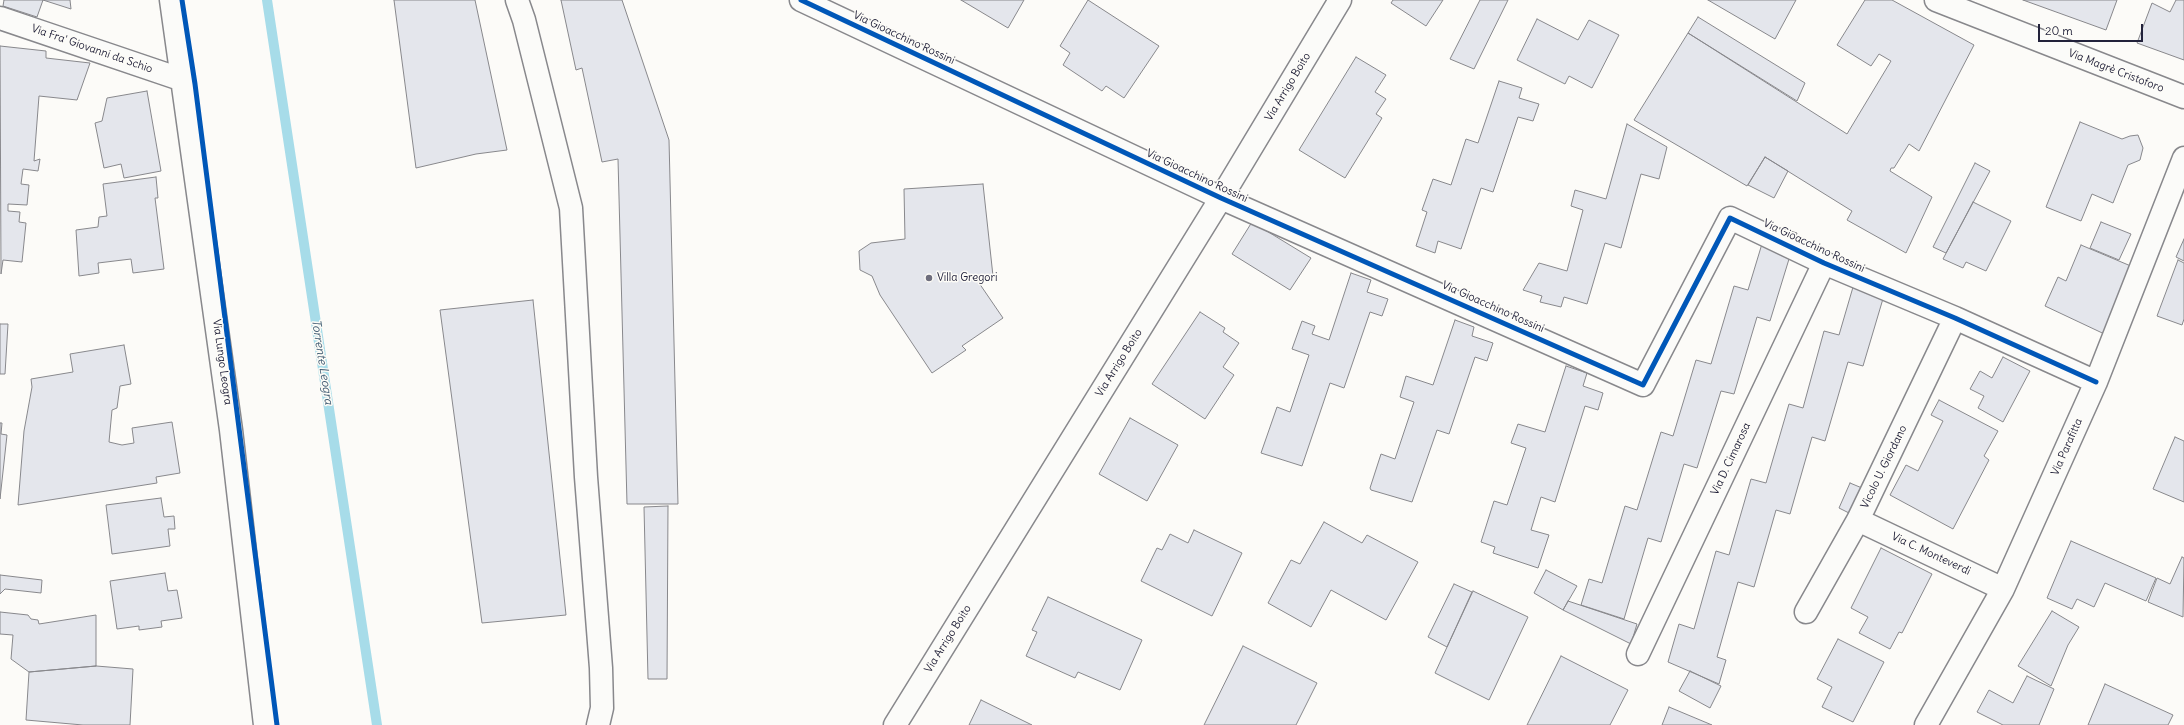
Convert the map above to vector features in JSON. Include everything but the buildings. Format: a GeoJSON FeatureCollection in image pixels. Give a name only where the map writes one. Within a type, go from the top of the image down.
{"type":"FeatureCollection","features":[{"type":"Feature","properties":{"kind":"street","name":"Via Lungo Leogra"},"geometry":{"type":"LineString","coordinates":[[171,0],[231,430],[265,725]]}},
{"type":"Feature","properties":{"kind":"street"},"geometry":{"type":"LineString","coordinates":[[517,0],[524,20],[571,208],[586,477],[601,668],[602,708],[598,725]]}},
{"type":"Feature","properties":{"kind":"street","name":"Via Gioacchino Rossini"},"geometry":{"type":"LineString","coordinates":[[801,0],[1221,198],[1643,384],[1730,218],[1824,263],[1955,318],[2096,382]]}},
{"type":"Feature","properties":{"kind":"street","name":"Via Arrigo Boito"},"geometry":{"type":"LineString","coordinates":[[895,725],[1221,198],[1340,0]]}},
{"type":"Feature","properties":{"kind":"street","name":"Via Magrè Cristoforo"},"geometry":{"type":"LineString","coordinates":[[1942,2],[2184,97]]}},
{"type":"Feature","properties":{"kind":"street","name":"Via Fra' Giovanni da Schio"},"geometry":{"type":"LineString","coordinates":[[0,18],[183,80]]}},
{"type":"Feature","properties":{"kind":"street","name":"Via Parafitta"},"geometry":{"type":"LineString","coordinates":[[1926,725],[2004,589],[2096,382],[2184,158]]}},
{"type":"Feature","properties":{"kind":"street","name":"Via D. Cimarosa"},"geometry":{"type":"LineString","coordinates":[[1638,654],[1824,263]]}},
{"type":"Feature","properties":{"kind":"street","name":"Vicolo U. Giordano"},"geometry":{"type":"LineString","coordinates":[[1806,612],[1858,520],[1955,318]]}},
{"type":"Feature","properties":{"kind":"street","name":"Via C. Monteverdi"},"geometry":{"type":"LineString","coordinates":[[1858,520],[2004,589]]}},
{"type":"Feature","properties":{"kind":"waterway","name":"Torrente Leogra"},"geometry":{"type":"LineString","coordinates":[[267,0],[377,725]]}},
{"type":"Feature","properties":{"kind":"cycle path"},"geometry":{"type":"LineString","coordinates":[[182,0],[195,84],[277,725]]}},
{"type":"Feature","properties":{"kind":"cycle path"},"geometry":{"type":"LineString","coordinates":[[801,0],[1221,198],[1643,385],[1730,218],[1824,263],[1955,318],[2096,382]]}},
{"type":"Feature","properties":{"kind":"place","name":"Villa Gregori"},"geometry":{"type":"Point","coordinates":[929,278]}}]}
